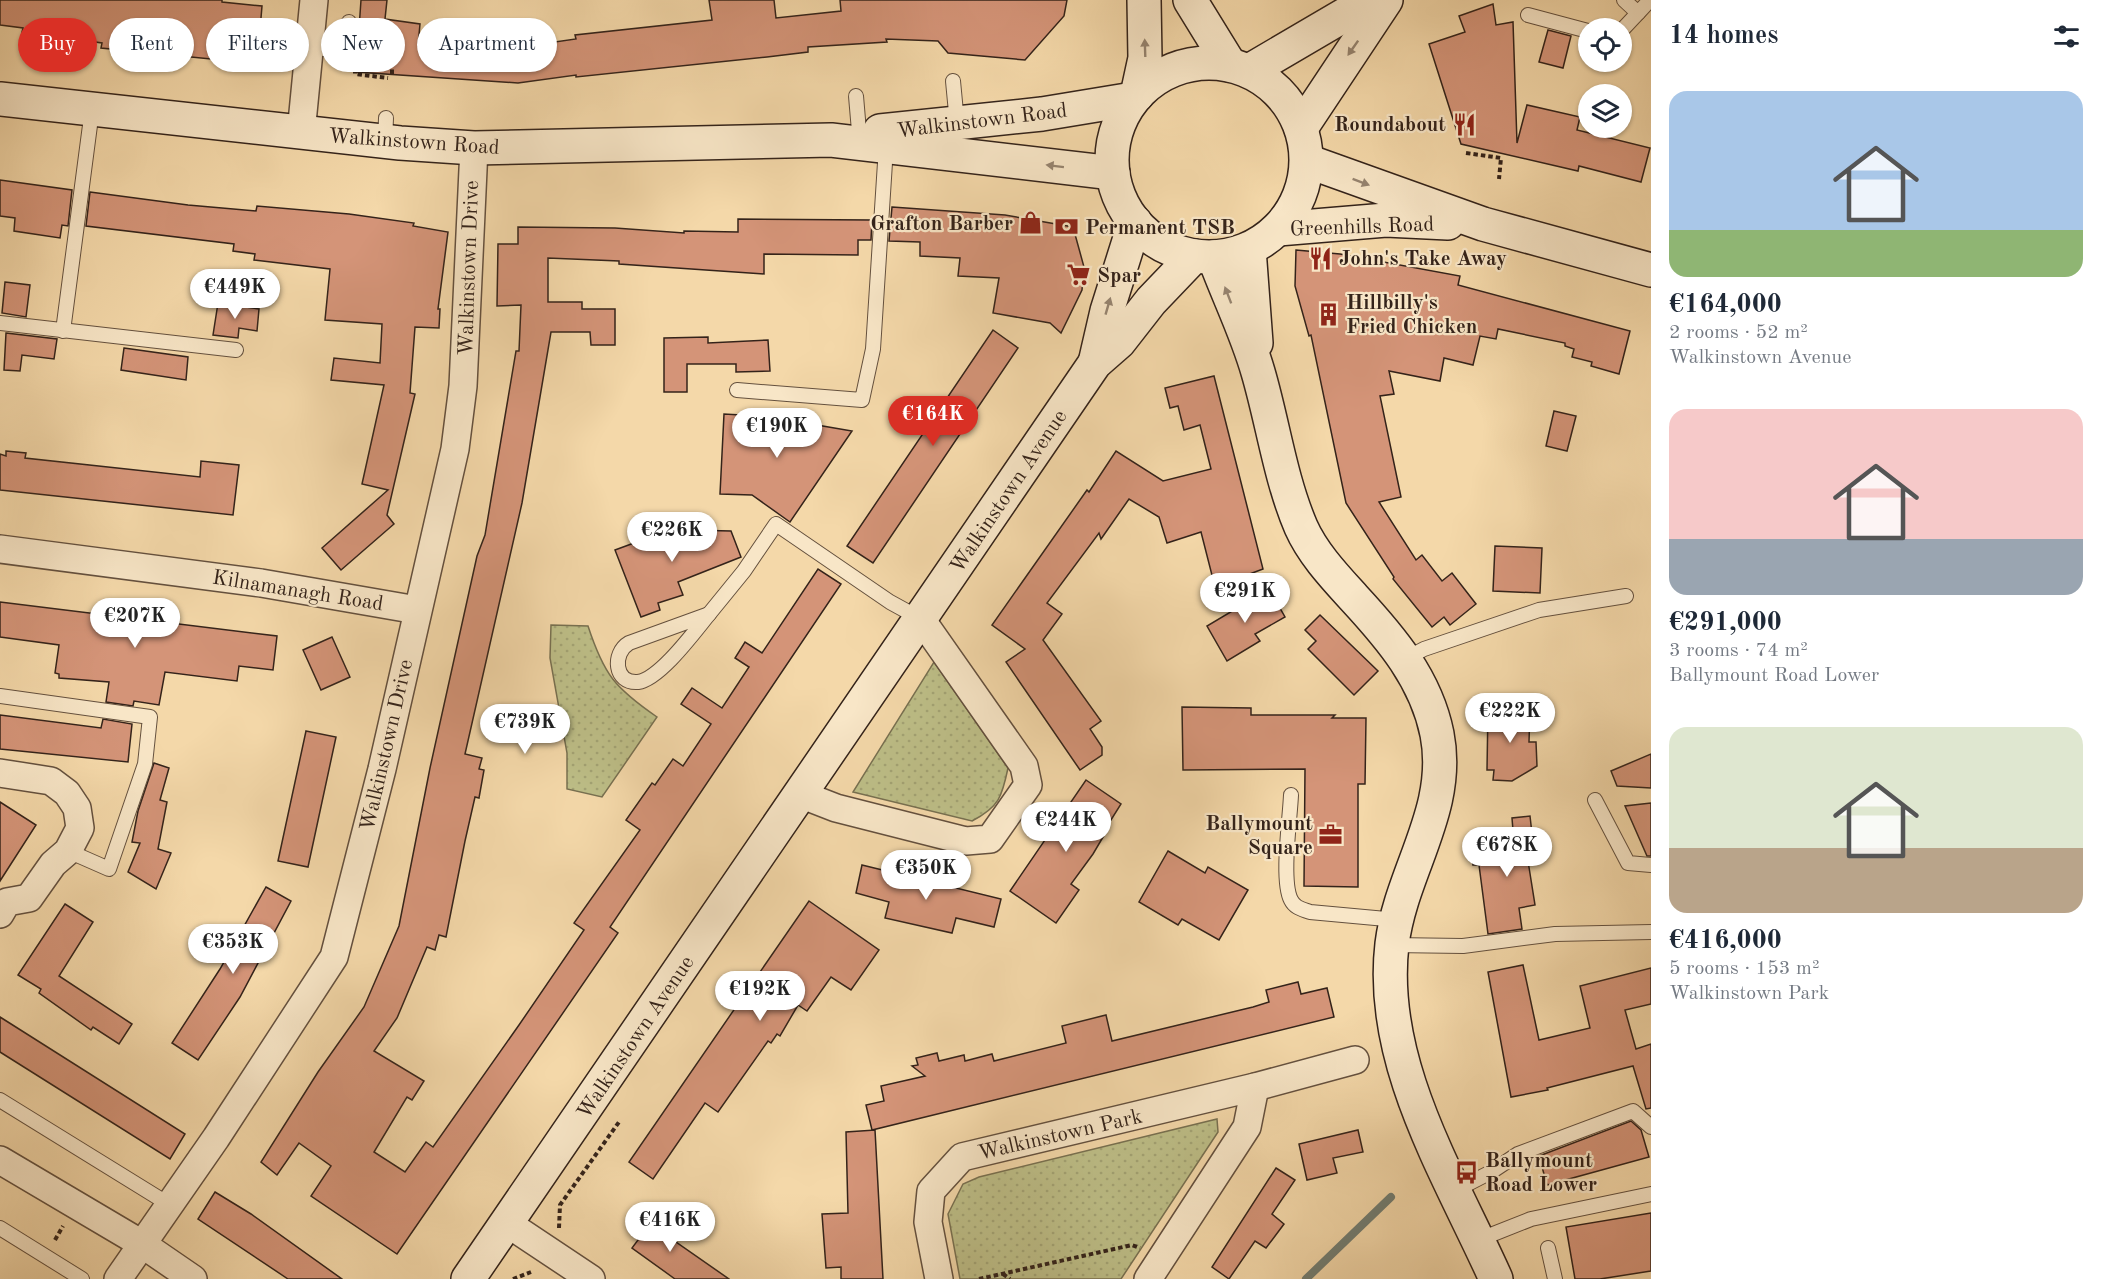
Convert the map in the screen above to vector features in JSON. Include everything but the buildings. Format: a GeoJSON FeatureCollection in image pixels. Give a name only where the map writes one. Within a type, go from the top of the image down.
{"type":"FeatureCollection","features":[{"type":"Feature","properties":{"kind":"main road"},"geometry":{"type":"LineString","coordinates":[[1135,97],[1156,78],[1179,67],[1204,63],[1239,68],[1271,85],[1289,104],[1301,128],[1306,161],[1300,193],[1293,209],[1278,229],[1249,249],[1204,257],[1162,244],[1135,222],[1120,199],[1113,173],[1112,150],[1117,127],[1135,97],[1145,58],[1144,0]]}},
{"type":"Feature","properties":{"kind":"main road"},"geometry":{"type":"LineString","coordinates":[[1190,0],[1239,68]]}},
{"type":"Feature","properties":{"kind":"main road"},"geometry":{"type":"LineString","coordinates":[[1239,68],[1370,0]]}},
{"type":"Feature","properties":{"kind":"main road"},"geometry":{"type":"LineString","coordinates":[[1301,128],[1386,0]]}},
{"type":"Feature","properties":{"kind":"main road","name":"Walkinstown Road"},"geometry":{"type":"LineString","coordinates":[[859,141],[957,123],[1042,114],[1135,97]]}},
{"type":"Feature","properties":{"kind":"main road","name":"Walkinstown Road"},"geometry":{"type":"LineString","coordinates":[[0,99],[301,133],[385,130],[474,148],[859,141],[1113,173]]}},
{"type":"Feature","properties":{"kind":"main road","name":"Greenhills Road"},"geometry":{"type":"LineString","coordinates":[[1306,161],[1483,224],[1651,270]]}},
{"type":"Feature","properties":{"kind":"main road","name":"Greenhills Road"},"geometry":{"type":"LineString","coordinates":[[1278,229],[1386,220],[1483,224]]}},
{"type":"Feature","properties":{"kind":"main road","name":"Walkinstown Avenue"},"geometry":{"type":"LineString","coordinates":[[1095,363],[1107,311],[1135,222]]}},
{"type":"Feature","properties":{"kind":"main road"},"geometry":{"type":"LineString","coordinates":[[1249,249],[1257,369]]}},
{"type":"Feature","properties":{"kind":"main road"},"geometry":{"type":"LineString","coordinates":[[1204,257],[1257,369],[1302,528],[1329,570],[1385,632],[1405,659],[1426,697],[1434,719],[1438,736],[1440,781],[1432,819],[1395,932],[1392,1014],[1403,1065],[1416,1104],[1496,1279]]}},
{"type":"Feature","properties":{"kind":"main road","name":"Walkinstown Avenue"},"geometry":{"type":"LineString","coordinates":[[468,1279],[1095,363],[1119,342],[1151,301],[1204,257]]}},
{"type":"Feature","properties":{"kind":"street"},"geometry":{"type":"LineString","coordinates":[[301,133],[314,0]]}},
{"type":"Feature","properties":{"kind":"street","name":"Walkinstown Drive"},"geometry":{"type":"LineString","coordinates":[[118,1279],[170,1205],[333,957],[382,769],[456,439],[463,386],[474,148]]}},
{"type":"Feature","properties":{"kind":"street","name":"Kilnamanagh Road"},"geometry":{"type":"LineString","coordinates":[[0,549],[261,583],[417,610]]}},
{"type":"Feature","properties":{"kind":"street"},"geometry":{"type":"LineString","coordinates":[[800,794],[836,808],[966,841],[990,838],[1008,814],[1028,785],[1024,766],[921,619]]}},
{"type":"Feature","properties":{"kind":"street"},"geometry":{"type":"LineString","coordinates":[[0,773],[51,781],[67,793],[77,808],[80,828],[68,851],[53,864],[29,898],[2,905]]}},
{"type":"Feature","properties":{"kind":"street","name":"Walkinstown Park"},"geometry":{"type":"LineString","coordinates":[[939,1279],[928,1222],[931,1191],[962,1157],[1255,1087],[1354,1060]]}},
{"type":"Feature","properties":{"kind":"street"},"geometry":{"type":"LineString","coordinates":[[1148,1279],[1247,1127],[1255,1087]]}},
{"type":"Feature","properties":{"kind":"street"},"geometry":{"type":"LineString","coordinates":[[0,1160],[142,1244],[193,1279]]}},
{"type":"Feature","properties":{"kind":"street"},"geometry":{"type":"LineString","coordinates":[[507,1223],[591,1279]]}},
{"type":"Feature","properties":{"kind":"lane"},"geometry":{"type":"LineString","coordinates":[[1624,0],[1638,13]]}},
{"type":"Feature","properties":{"kind":"lane"},"geometry":{"type":"LineString","coordinates":[[1632,19],[1650,0]]}},
{"type":"Feature","properties":{"kind":"lane"},"geometry":{"type":"LineString","coordinates":[[1528,15],[1578,28]]}},
{"type":"Feature","properties":{"kind":"lane"},"geometry":{"type":"LineString","coordinates":[[310,47],[321,48]]}},
{"type":"Feature","properties":{"kind":"lane"},"geometry":{"type":"LineString","coordinates":[[952,81],[957,123]]}},
{"type":"Feature","properties":{"kind":"lane"},"geometry":{"type":"LineString","coordinates":[[736,390],[862,400],[873,349],[856,96]]}},
{"type":"Feature","properties":{"kind":"lane"},"geometry":{"type":"LineString","coordinates":[[63,331],[92,109]]}},
{"type":"Feature","properties":{"kind":"lane"},"geometry":{"type":"LineString","coordinates":[[0,323],[236,351]]}},
{"type":"Feature","properties":{"kind":"lane"},"geometry":{"type":"LineString","coordinates":[[709,614],[629,643],[621,648],[617,657],[618,670],[626,679],[638,682],[651,676],[663,666],[709,614],[744,571],[776,524],[890,602],[921,619]]}},
{"type":"Feature","properties":{"kind":"lane"},"geometry":{"type":"LineString","coordinates":[[1405,659],[1424,649],[1539,610],[1626,596]]}},
{"type":"Feature","properties":{"kind":"lane"},"geometry":{"type":"LineString","coordinates":[[0,696],[150,717],[145,764],[109,868],[68,851]]}},
{"type":"Feature","properties":{"kind":"lane"},"geometry":{"type":"LineString","coordinates":[[1291,795],[1287,876],[1291,900],[1297,908],[1462,946],[1555,934],[1651,932]]}},
{"type":"Feature","properties":{"kind":"lane"},"geometry":{"type":"LineString","coordinates":[[1595,800],[1628,863],[1651,865]]}},
{"type":"Feature","properties":{"kind":"lane"},"geometry":{"type":"LineString","coordinates":[[0,1100],[170,1205]]}},
{"type":"Feature","properties":{"kind":"lane"},"geometry":{"type":"LineString","coordinates":[[1456,1190],[1491,1173],[1518,1154],[1633,1111],[1651,1127]]}},
{"type":"Feature","properties":{"kind":"lane"},"geometry":{"type":"LineString","coordinates":[[1478,1240],[1531,1219],[1651,1194]]}},
{"type":"Feature","properties":{"kind":"lane"},"geometry":{"type":"LineString","coordinates":[[0,1228],[82,1279]]}},
{"type":"Feature","properties":{"kind":"lane"},"geometry":{"type":"LineString","coordinates":[[1548,1248],[1555,1279]]}},
{"type":"Feature","properties":{"kind":"path"},"geometry":{"type":"LineString","coordinates":[[355,72],[355,74],[390,76],[391,72]]}},
{"type":"Feature","properties":{"kind":"path"},"geometry":{"type":"LineString","coordinates":[[1466,153],[1502,158],[1498,179]]}},
{"type":"Feature","properties":{"kind":"path"},"geometry":{"type":"LineString","coordinates":[[564,1238],[559,1230],[560,1204],[620,1122]]}},
{"type":"Feature","properties":{"kind":"path"},"geometry":{"type":"LineString","coordinates":[[46,1256],[76,1204]]}},
{"type":"Feature","properties":{"kind":"path"},"geometry":{"type":"LineString","coordinates":[[979,1279],[1132,1245],[1163,1255]]}},
{"type":"Feature","properties":{"kind":"path"},"geometry":{"type":"LineString","coordinates":[[1002,1274],[1010,1279]]}},
{"type":"Feature","properties":{"kind":"green space"},"geometry":{"type":"Polygon","coordinates":[[[551,625],[588,626],[600,657],[613,679],[631,697],[657,717],[602,797],[567,789],[567,753],[550,658],[551,625]]]}},
{"type":"Feature","properties":{"kind":"green space"},"geometry":{"type":"Polygon","coordinates":[[[934,662],[1008,768],[1004,787],[994,806],[972,821],[853,792],[934,662]]]}},
{"type":"Feature","properties":{"kind":"green space"},"geometry":{"type":"Polygon","coordinates":[[[1217,1119],[1218,1132],[1121,1279],[960,1279],[948,1214],[963,1184],[979,1177],[1217,1119]]]}},
{"type":"Feature","properties":{"kind":"waterway"},"geometry":{"type":"LineString","coordinates":[[1306,1279],[1391,1197]]}},
{"type":"Feature","properties":{"kind":"place","name":"Roundabout"},"geometry":{"type":"Point","coordinates":[1464,124]}},
{"type":"Feature","properties":{"kind":"place","name":"Grafton Barber"},"geometry":{"type":"Point","coordinates":[1031,223]}},
{"type":"Feature","properties":{"kind":"place","name":"Permanent TSB"},"geometry":{"type":"Point","coordinates":[1067,227]}},
{"type":"Feature","properties":{"kind":"place","name":"John's Take Away"},"geometry":{"type":"Point","coordinates":[1321,258]}},
{"type":"Feature","properties":{"kind":"place","name":"Spar"},"geometry":{"type":"Point","coordinates":[1079,275]}},
{"type":"Feature","properties":{"kind":"place","name":"Hillbilly's Fried Chicken"},"geometry":{"type":"Point","coordinates":[1328,314]}},
{"type":"Feature","properties":{"kind":"place","name":"Ballymount Square"},"geometry":{"type":"Point","coordinates":[1331,835]}},
{"type":"Feature","properties":{"kind":"place","name":"Ballymount Road Lower"},"geometry":{"type":"Point","coordinates":[1467,1172]}}]}
